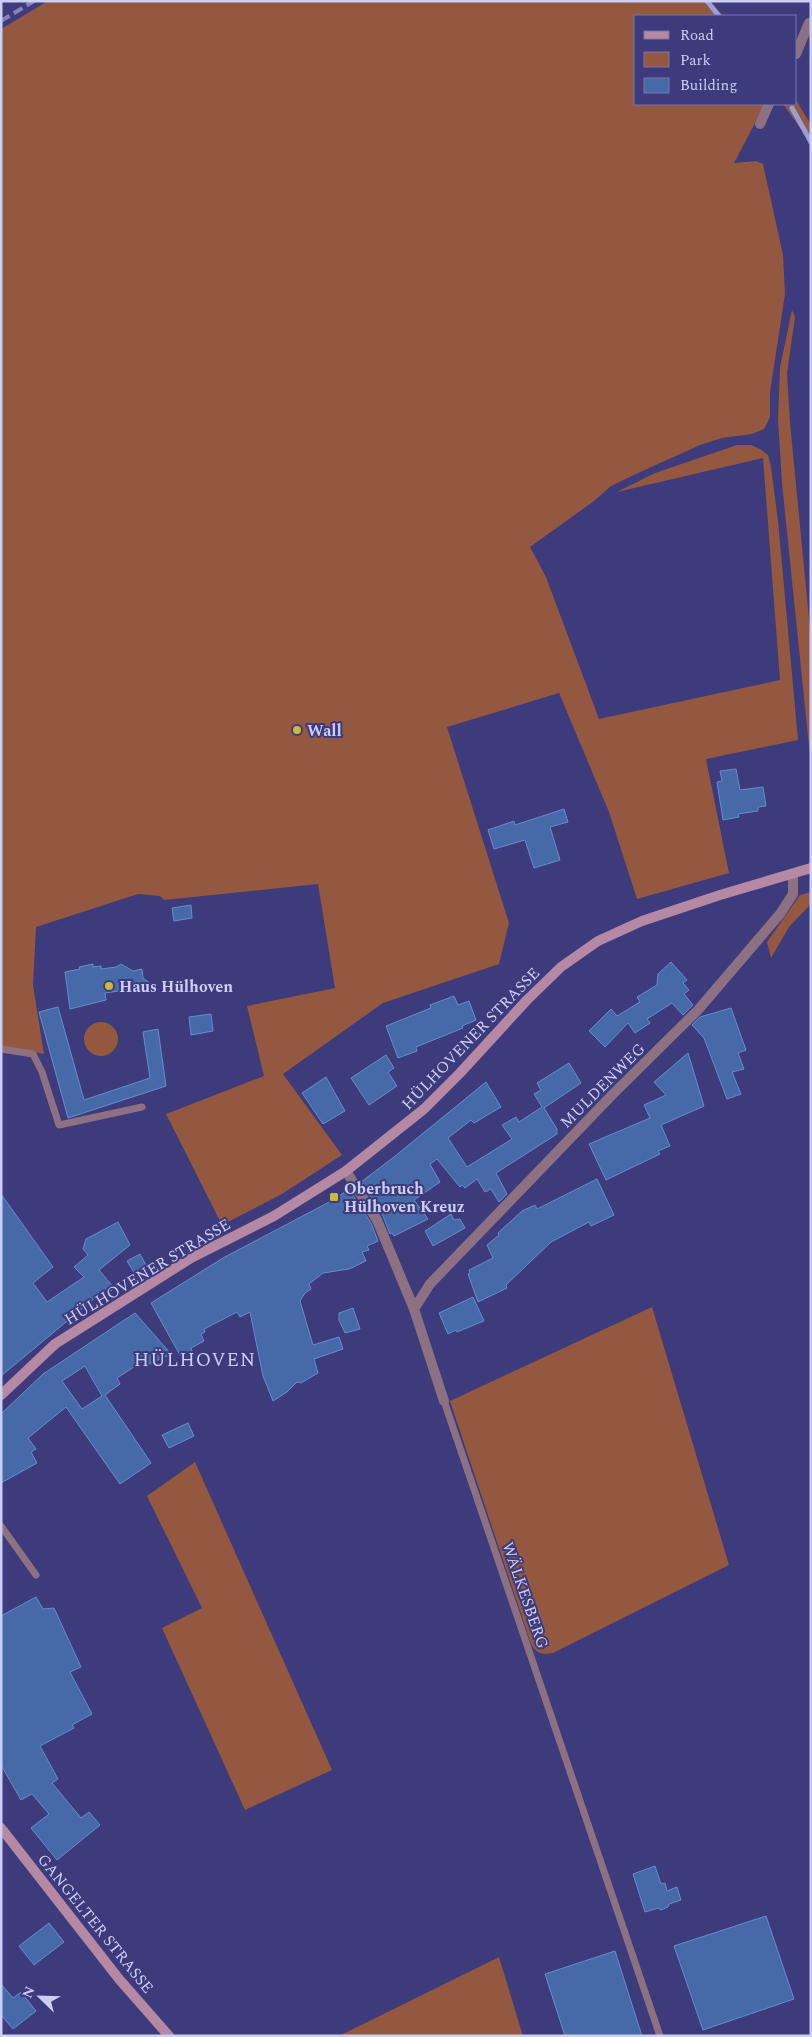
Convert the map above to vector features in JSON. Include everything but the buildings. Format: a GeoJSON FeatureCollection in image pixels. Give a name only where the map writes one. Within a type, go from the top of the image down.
{"type":"FeatureCollection","features":[{"type":"Feature","properties":{"kind":"main road","name":"HÜLHOVENER STRASSE"},"geometry":{"type":"LineString","coordinates":[[1,1395],[55,1344],[192,1258],[274,1216],[346,1171],[424,1109],[460,1073],[526,1000],[561,966],[598,941],[651,918],[811,868]]}},
{"type":"Feature","properties":{"kind":"main road","name":"GANGELTER STRASSE"},"geometry":{"type":"LineString","coordinates":[[1,1828],[119,1979],[169,2036]]}},
{"type":"Feature","properties":{"kind":"street"},"geometry":{"type":"LineString","coordinates":[[797,52],[810,23]]}},
{"type":"Feature","properties":{"kind":"street"},"geometry":{"type":"LineString","coordinates":[[760,124],[769,105]]}},
{"type":"Feature","properties":{"kind":"street","name":"MULDENWEG"},"geometry":{"type":"LineString","coordinates":[[414,1309],[430,1284],[613,1094],[698,1010],[780,914],[793,894],[793,874]]}},
{"type":"Feature","properties":{"kind":"street","name":"WÄLKESBERG"},"geometry":{"type":"LineString","coordinates":[[346,1171],[377,1220],[414,1309],[444,1401]]}},
{"type":"Feature","properties":{"kind":"lane"},"geometry":{"type":"LineString","coordinates":[[1,1049],[33,1054],[42,1072],[59,1125],[142,1107]]}},
{"type":"Feature","properties":{"kind":"lane","name":"WÄLKESBERG"},"geometry":{"type":"LineString","coordinates":[[444,1401],[660,2036]]}},
{"type":"Feature","properties":{"kind":"lane"},"geometry":{"type":"LineString","coordinates":[[1,1526],[36,1575]]}},
{"type":"Feature","properties":{"kind":"green space"},"geometry":{"type":"Polygon","coordinates":[[[48,1],[710,1],[722,15],[634,15],[634,105],[764,105],[734,163],[756,161],[763,164],[783,255],[785,294],[770,392],[770,417],[764,429],[752,434],[722,438],[700,445],[611,486],[594,501],[530,547],[546,577],[599,719],[780,680],[763,458],[617,492],[655,473],[737,445],[751,445],[760,449],[768,455],[771,467],[778,521],[798,740],[706,759],[729,873],[637,899],[609,812],[559,693],[447,727],[509,923],[499,964],[383,1003],[283,1074],[342,1155],[282,1194],[222,1225],[166,1114],[264,1076],[247,1006],[335,988],[318,884],[164,900],[160,896],[138,894],[36,927],[33,985],[44,1054],[1,1046],[1,29],[48,1]]]}},
{"type":"Feature","properties":{"kind":"green space"},"geometry":{"type":"Polygon","coordinates":[[[797,102],[811,125],[811,148],[803,132],[784,105],[797,105],[797,102]]]}},
{"type":"Feature","properties":{"kind":"green space"},"geometry":{"type":"Polygon","coordinates":[[[792,310],[795,317],[787,373],[790,423],[811,639],[811,766],[782,483],[778,419],[780,367],[792,310]]]}},
{"type":"Feature","properties":{"kind":"green space"},"geometry":{"type":"Polygon","coordinates":[[[811,892],[811,904],[789,927],[771,958],[767,942],[800,895],[811,892]]]}},
{"type":"Feature","properties":{"kind":"green space"},"geometry":{"type":"Polygon","coordinates":[[[101,1022],[113,1027],[118,1039],[113,1051],[101,1056],[89,1051],[84,1039],[89,1027],[101,1022]]]}},
{"type":"Feature","properties":{"kind":"green space"},"geometry":{"type":"Polygon","coordinates":[[[652,1307],[729,1565],[553,1653],[540,1653],[531,1644],[450,1401],[652,1307]]]}},
{"type":"Feature","properties":{"kind":"green space"},"geometry":{"type":"Polygon","coordinates":[[[195,1462],[332,1770],[245,1810],[162,1628],[202,1608],[147,1496],[195,1462]]]}},
{"type":"Feature","properties":{"kind":"green space"},"geometry":{"type":"Polygon","coordinates":[[[499,1957],[523,2036],[339,2036],[499,1957]]]}},
{"type":"Feature","properties":{"kind":"waterway"},"geometry":{"type":"LineString","coordinates":[[707,1],[718,15]]}},
{"type":"Feature","properties":{"kind":"waterway"},"geometry":{"type":"LineString","coordinates":[[792,108],[811,142]]}},
{"type":"Feature","properties":{"kind":"railway"},"geometry":{"type":"LineString","coordinates":[[1,21],[34,1]]}},
{"type":"Feature","properties":{"kind":"place","name":"Wall"},"geometry":{"type":"Point","coordinates":[297,730]}},
{"type":"Feature","properties":{"kind":"place","name":"Haus Hülhoven"},"geometry":{"type":"Point","coordinates":[109,986]}},
{"type":"Feature","properties":{"kind":"place","name":"Oberbruch Hülhoven Kreuz"},"geometry":{"type":"Point","coordinates":[334,1197]}},
{"type":"Feature","properties":{"kind":"district","name":"HÜLHOVEN"},"geometry":{"type":"Point","coordinates":[195,1359]}}]}
